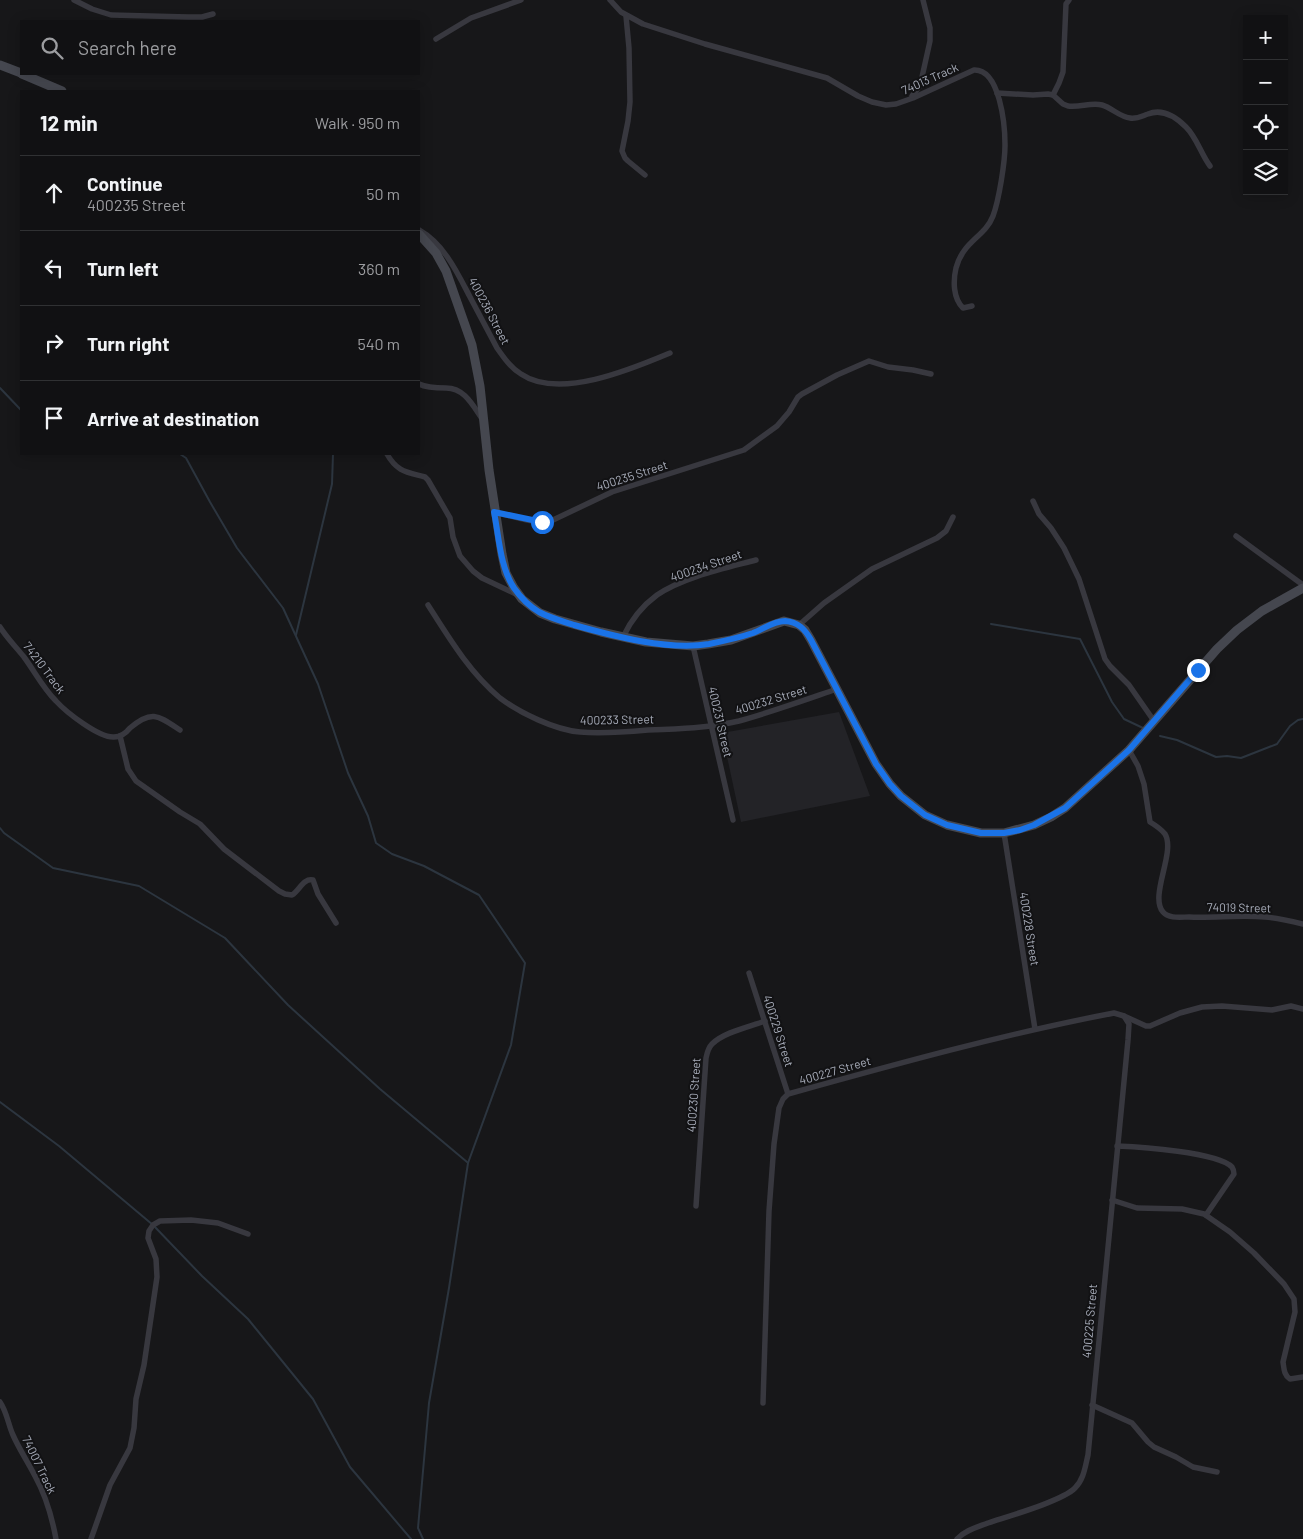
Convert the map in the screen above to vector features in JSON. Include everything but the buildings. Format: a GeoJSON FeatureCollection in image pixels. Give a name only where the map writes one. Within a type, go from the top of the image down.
{"type":"FeatureCollection","features":[{"type":"Feature","properties":{"kind":"street"},"geometry":{"type":"LineString","coordinates":[[74,0],[92,9],[111,15],[188,17],[213,14]]}},
{"type":"Feature","properties":{"kind":"street"},"geometry":{"type":"LineString","coordinates":[[436,39],[471,18],[521,0]]}},
{"type":"Feature","properties":{"kind":"street","name":"74013 Track"},"geometry":{"type":"LineString","coordinates":[[610,0],[626,16],[643,24],[705,44],[827,78],[858,96],[886,105],[909,100],[974,70],[983,71],[987,74],[993,82],[997,93],[1005,145],[993,217],[990,223],[962,253],[956,268],[955,293],[960,306],[965,308],[972,306]]}},
{"type":"Feature","properties":{"kind":"street"},"geometry":{"type":"LineString","coordinates":[[909,100],[920,86],[930,41],[930,28],[923,0]]}},
{"type":"Feature","properties":{"kind":"street"},"geometry":{"type":"LineString","coordinates":[[1053,95],[1060,83],[1063,72],[1067,1]]}},
{"type":"Feature","properties":{"kind":"street"},"geometry":{"type":"LineString","coordinates":[[626,16],[630,102],[622,151],[628,161],[645,175]]}},
{"type":"Feature","properties":{"kind":"street"},"geometry":{"type":"LineString","coordinates":[[0,65],[20,73]]}},
{"type":"Feature","properties":{"kind":"street"},"geometry":{"type":"LineString","coordinates":[[24,75],[60,90]]}},
{"type":"Feature","properties":{"kind":"street"},"geometry":{"type":"LineString","coordinates":[[997,93],[1048,94],[1053,95],[1068,106],[1100,104],[1111,108],[1125,117],[1131,118],[1152,112],[1164,112],[1175,118],[1193,135],[1203,157],[1210,166]]}},
{"type":"Feature","properties":{"kind":"street","name":"400236 Street"},"geometry":{"type":"LineString","coordinates":[[420,231],[434,240],[442,249],[497,348],[504,359],[522,375],[539,382],[573,384],[617,374],[670,353]]}},
{"type":"Feature","properties":{"kind":"street"},"geometry":{"type":"LineString","coordinates":[[420,235],[436,253],[446,270],[473,354],[480,386],[494,512],[506,573],[520,596],[540,613],[555,619],[646,642],[693,646],[731,640],[784,621],[799,625],[805,630],[876,764],[890,784],[901,796],[925,815],[947,825],[981,833],[1004,833],[1034,825],[1065,808],[1129,750],[1211,656],[1237,630],[1303,586],[1236,536]]}},
{"type":"Feature","properties":{"kind":"street","name":"400235 Street"},"geometry":{"type":"LineString","coordinates":[[494,512],[547,522],[612,492],[744,450],[770,431],[789,412],[802,394],[837,375],[865,363],[872,361],[888,367],[931,374]]}},
{"type":"Feature","properties":{"kind":"street"},"geometry":{"type":"LineString","coordinates":[[420,384],[459,390],[468,398],[484,421]]}},
{"type":"Feature","properties":{"kind":"street"},"geometry":{"type":"LineString","coordinates":[[388,455],[396,467],[428,480],[450,518],[456,550],[464,562],[482,578],[520,596]]}},
{"type":"Feature","properties":{"kind":"street"},"geometry":{"type":"LineString","coordinates":[[1033,501],[1039,514],[1064,548],[1079,579],[1106,659],[1110,666],[1129,685],[1154,721]]}},
{"type":"Feature","properties":{"kind":"street"},"geometry":{"type":"LineString","coordinates":[[799,625],[824,603],[872,569],[937,538],[946,531],[953,517]]}},
{"type":"Feature","properties":{"kind":"street","name":"400234 Street"},"geometry":{"type":"LineString","coordinates":[[623,637],[638,613],[657,595],[673,586],[756,560]]}},
{"type":"Feature","properties":{"kind":"street","name":"400233 Street"},"geometry":{"type":"LineString","coordinates":[[428,605],[455,647],[476,674],[500,698],[525,714],[550,725],[579,732],[630,732],[710,727]]}},
{"type":"Feature","properties":{"kind":"street","name":"74210 Track"},"geometry":{"type":"LineString","coordinates":[[0,627],[56,701],[101,735],[120,736]]}},
{"type":"Feature","properties":{"kind":"street","name":"400231 Street"},"geometry":{"type":"LineString","coordinates":[[693,646],[725,805],[733,820]]}},
{"type":"Feature","properties":{"kind":"street","name":"400232 Street"},"geometry":{"type":"LineString","coordinates":[[710,727],[739,720],[837,689]]}},
{"type":"Feature","properties":{"kind":"street"},"geometry":{"type":"LineString","coordinates":[[180,730],[163,718],[150,715],[143,718],[120,736],[128,769],[136,781],[200,824],[224,849],[279,891],[285,894],[292,894],[304,882],[313,880],[318,894],[336,923]]}},
{"type":"Feature","properties":{"kind":"street","name":"74019 Street"},"geometry":{"type":"LineString","coordinates":[[1129,750],[1138,766],[1144,784],[1150,822],[1164,833],[1167,840],[1160,900],[1166,915],[1173,917],[1267,917],[1303,924]]}},
{"type":"Feature","properties":{"kind":"street","name":"400228 Street"},"geometry":{"type":"LineString","coordinates":[[1004,833],[1035,1029]]}},
{"type":"Feature","properties":{"kind":"street","name":"400229 Street"},"geometry":{"type":"LineString","coordinates":[[749,973],[788,1094]]}},
{"type":"Feature","properties":{"kind":"street"},"geometry":{"type":"LineString","coordinates":[[1124,1016],[1150,1026],[1180,1013],[1202,1007],[1222,1006],[1272,1010],[1291,1006],[1303,1009]]}},
{"type":"Feature","properties":{"kind":"street","name":"400227 Street"},"geometry":{"type":"LineString","coordinates":[[763,1403],[769,1211],[776,1122],[783,1099],[788,1094],[1035,1029],[1114,1014],[1124,1016]]}},
{"type":"Feature","properties":{"kind":"street","name":"400225 Street"},"geometry":{"type":"LineString","coordinates":[[958,1539],[965,1532],[1068,1493],[1075,1488],[1084,1475],[1088,1455],[1129,1024],[1124,1016]]}},
{"type":"Feature","properties":{"kind":"street","name":"400230 Street"},"geometry":{"type":"LineString","coordinates":[[696,1206],[708,1050],[719,1038],[765,1022]]}},
{"type":"Feature","properties":{"kind":"street"},"geometry":{"type":"LineString","coordinates":[[1118,1146],[1164,1148],[1210,1157],[1230,1166],[1234,1172],[1232,1178],[1206,1215]]}},
{"type":"Feature","properties":{"kind":"street"},"geometry":{"type":"LineString","coordinates":[[1112,1200],[1137,1208],[1182,1209],[1198,1212],[1206,1215],[1230,1232],[1254,1253],[1291,1292],[1294,1299],[1295,1312],[1285,1354],[1284,1370],[1290,1379],[1303,1377]]}},
{"type":"Feature","properties":{"kind":"street"},"geometry":{"type":"LineString","coordinates":[[91,1539],[110,1486],[130,1448],[134,1428],[136,1399],[144,1365],[157,1277],[156,1259],[148,1238],[149,1231],[153,1225],[160,1221],[191,1220],[218,1222],[248,1234]]}},
{"type":"Feature","properties":{"kind":"street","name":"74007 Track"},"geometry":{"type":"LineString","coordinates":[[0,1402],[16,1440],[42,1491],[50,1512],[56,1539]]}},
{"type":"Feature","properties":{"kind":"street"},"geometry":{"type":"LineString","coordinates":[[1092,1405],[1132,1423],[1154,1447],[1176,1457],[1193,1468],[1217,1472]]}},
{"type":"Feature","properties":{"kind":"shaded area"},"geometry":{"type":"Polygon","coordinates":[[[839,712],[870,796],[741,822],[722,733],[839,712]]]}},
{"type":"Feature","properties":{"kind":"waterway"},"geometry":{"type":"LineString","coordinates":[[0,388],[20,409]]}},
{"type":"Feature","properties":{"kind":"waterway"},"geometry":{"type":"LineString","coordinates":[[182,455],[186,458],[237,548],[283,608],[318,684],[348,773],[368,816],[376,843],[392,854],[424,866],[479,895],[525,963],[511,1045],[468,1163],[429,1403],[418,1528],[423,1539]]}},
{"type":"Feature","properties":{"kind":"waterway"},"geometry":{"type":"LineString","coordinates":[[296,635],[332,484],[333,455]]}},
{"type":"Feature","properties":{"kind":"waterway"},"geometry":{"type":"LineString","coordinates":[[991,624],[1080,639],[1112,702],[1124,719],[1143,728]]}},
{"type":"Feature","properties":{"kind":"waterway"},"geometry":{"type":"LineString","coordinates":[[1160,736],[1177,740],[1216,757],[1241,758],[1277,744],[1290,726],[1303,719]]}},
{"type":"Feature","properties":{"kind":"waterway"},"geometry":{"type":"LineString","coordinates":[[0,828],[4,833],[53,868],[139,886],[225,938],[288,1005],[380,1089],[467,1162]]}},
{"type":"Feature","properties":{"kind":"waterway"},"geometry":{"type":"LineString","coordinates":[[0,1102],[59,1146],[153,1225],[202,1276],[248,1319],[313,1399],[350,1467],[411,1539]]}},
{"type":"Feature","properties":{"kind":"route"},"geometry":{"type":"LineString","coordinates":[[542,522],[494,512],[506,573],[514,588],[530,606],[540,613],[555,619],[601,632],[646,642],[693,646],[731,640],[784,621],[799,625],[805,630],[811,640],[876,764],[890,784],[913,807],[925,815],[947,825],[966,830],[981,833],[1004,833],[1020,830],[1051,817],[1065,808],[1129,750],[1198,670]]}}]}
